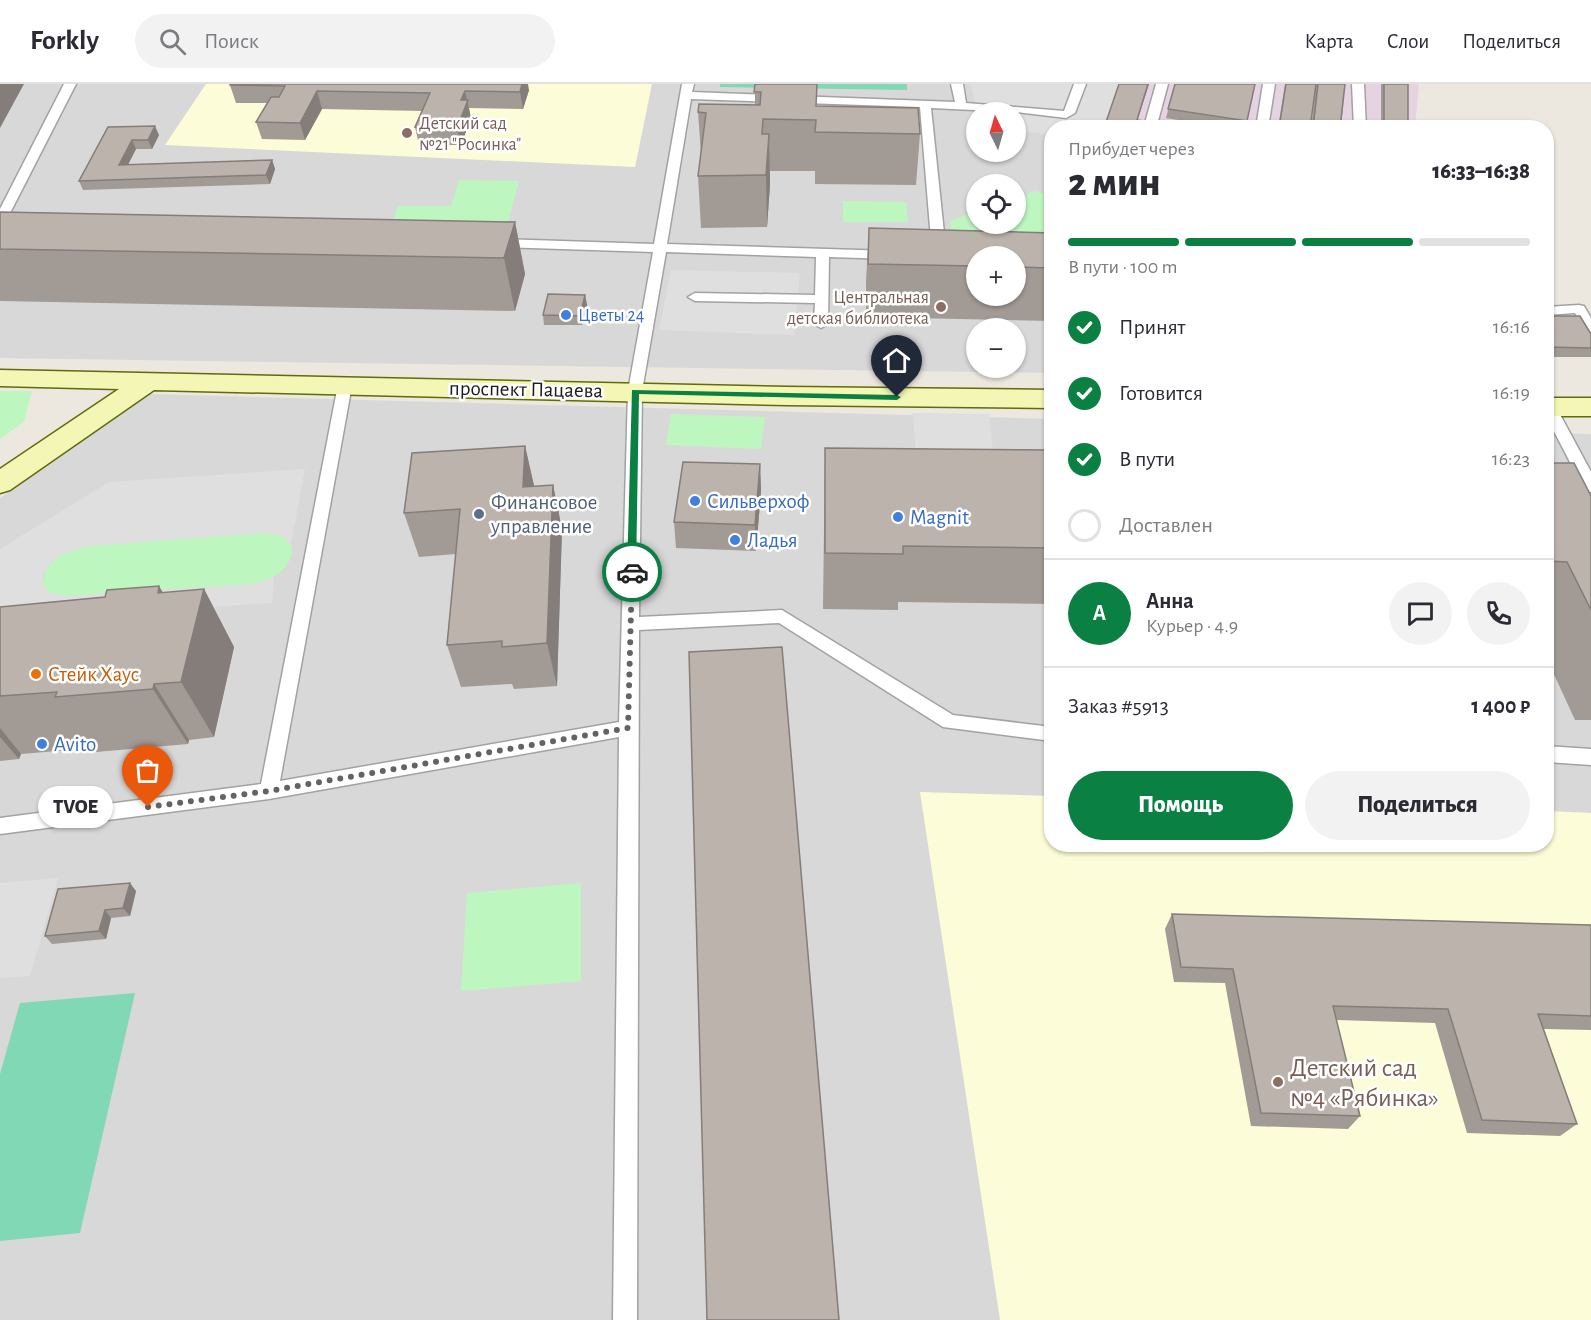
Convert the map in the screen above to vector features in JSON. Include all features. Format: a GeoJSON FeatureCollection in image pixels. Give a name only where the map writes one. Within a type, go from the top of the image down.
{"type":"FeatureCollection","features":[{"type":"Feature","properties":{"kind":"main road","name":"проспект Пацаева"},"geometry":{"type":"LineString","coordinates":[[0,378],[1044,399]]}},
{"type":"Feature","properties":{"kind":"main road"},"geometry":{"type":"LineString","coordinates":[[0,483],[149,381]]}},
{"type":"Feature","properties":{"kind":"main road"},"geometry":{"type":"LineString","coordinates":[[1554,407],[1591,408]]}},
{"type":"Feature","properties":{"kind":"lane"},"geometry":{"type":"LineString","coordinates":[[2,228],[70,84]]}},
{"type":"Feature","properties":{"kind":"lane"},"geometry":{"type":"LineString","coordinates":[[957,84],[961,106]]}},
{"type":"Feature","properties":{"kind":"lane"},"geometry":{"type":"LineString","coordinates":[[625,1320],[628,728],[635,392],[687,89],[1066,115],[1069,113],[1080,84]]}},
{"type":"Feature","properties":{"kind":"lane"},"geometry":{"type":"LineString","coordinates":[[1152,120],[1162,84]]}},
{"type":"Feature","properties":{"kind":"lane"},"geometry":{"type":"LineString","coordinates":[[1263,120],[1269,84]]}},
{"type":"Feature","properties":{"kind":"lane"},"geometry":{"type":"LineString","coordinates":[[1358,84],[1360,120]]}},
{"type":"Feature","properties":{"kind":"lane"},"geometry":{"type":"LineString","coordinates":[[925,104],[939,256]]}},
{"type":"Feature","properties":{"kind":"lane"},"geometry":{"type":"LineString","coordinates":[[488,243],[905,255]]}},
{"type":"Feature","properties":{"kind":"lane"},"geometry":{"type":"LineString","coordinates":[[821,324],[823,253]]}},
{"type":"Feature","properties":{"kind":"lane"},"geometry":{"type":"LineString","coordinates":[[694,297],[822,299]]}},
{"type":"Feature","properties":{"kind":"lane"},"geometry":{"type":"LineString","coordinates":[[1554,311],[1579,309],[1591,330]]}},
{"type":"Feature","properties":{"kind":"lane"},"geometry":{"type":"LineString","coordinates":[[269,791],[345,385]]}},
{"type":"Feature","properties":{"kind":"lane"},"geometry":{"type":"LineString","coordinates":[[1554,418],[1591,488]]}},
{"type":"Feature","properties":{"kind":"lane"},"geometry":{"type":"LineString","coordinates":[[630,624],[782,616],[949,722],[1044,733]]}},
{"type":"Feature","properties":{"kind":"lane"},"geometry":{"type":"LineString","coordinates":[[0,826],[269,791],[628,728]]}},
{"type":"Feature","properties":{"kind":"lane"},"geometry":{"type":"LineString","coordinates":[[1554,755],[1591,757]]}},
{"type":"Feature","properties":{"kind":"shaded area"},"geometry":{"type":"Polygon","coordinates":[[[0,84],[1106,84],[1062,120],[1044,120],[1044,373],[1026,373],[1026,318],[966,318],[966,372],[0,358],[0,84]]]}},
{"type":"Feature","properties":{"kind":"shaded area","name":"Детский сад №21 \"Росинка\""},"geometry":{"type":"Polygon","coordinates":[[[206,84],[652,84],[635,167],[165,145],[206,84]]]}},
{"type":"Feature","properties":{"kind":"shaded area"},"geometry":{"type":"Polygon","coordinates":[[[971,84],[1120,84],[1107,120],[1044,120],[1044,134],[1026,131],[1026,102],[975,102],[971,84]]]}},
{"type":"Feature","properties":{"kind":"shaded area"},"geometry":{"type":"Polygon","coordinates":[[[1120,84],[1419,84],[1416,120],[1108,120],[1120,84]]]}},
{"type":"Feature","properties":{"kind":"shaded area"},"geometry":{"type":"Polygon","coordinates":[[[671,270],[800,273],[794,335],[659,330],[671,270]]]}},
{"type":"Feature","properties":{"kind":"shaded area"},"geometry":{"type":"Polygon","coordinates":[[[148,394],[1044,419],[1044,852],[1554,852],[1554,433],[1591,434],[1591,1320],[0,1320],[0,498],[148,394]]]}},
{"type":"Feature","properties":{"kind":"shaded area"},"geometry":{"type":"Polygon","coordinates":[[[913,413],[989,414],[996,476],[917,475],[913,413]]]}},
{"type":"Feature","properties":{"kind":"shaded area"},"geometry":{"type":"Polygon","coordinates":[[[305,469],[291,544],[282,536],[262,533],[87,546],[67,552],[53,560],[43,574],[43,586],[53,594],[67,596],[253,584],[274,577],[272,603],[0,622],[0,549],[109,482],[305,469]]]}},
{"type":"Feature","properties":{"kind":"shaded area","name":"Детский сад №4 «Рябинка»"},"geometry":{"type":"Polygon","coordinates":[[[920,792],[1044,796],[1044,852],[1554,852],[1554,811],[1591,813],[1591,1320],[1000,1320],[920,792]]]}},
{"type":"Feature","properties":{"kind":"shaded area"},"geometry":{"type":"Polygon","coordinates":[[[58,878],[30,976],[0,978],[0,883],[58,878]]]}},
{"type":"Feature","properties":{"kind":"green space"},"geometry":{"type":"Polygon","coordinates":[[[720,84],[907,84],[907,90],[720,87],[720,84]]]}},
{"type":"Feature","properties":{"kind":"green space"},"geometry":{"type":"Polygon","coordinates":[[[459,180],[519,181],[508,222],[393,221],[398,206],[451,206],[459,180]]]}},
{"type":"Feature","properties":{"kind":"green space"},"geometry":{"type":"Polygon","coordinates":[[[1035,191],[1044,194],[1044,248],[954,245],[950,221],[966,215],[966,234],[1026,234],[1026,194],[1035,191]]]}},
{"type":"Feature","properties":{"kind":"green space"},"geometry":{"type":"Polygon","coordinates":[[[843,201],[906,202],[908,222],[843,222],[843,201]]]}},
{"type":"Feature","properties":{"kind":"green space"},"geometry":{"type":"Polygon","coordinates":[[[0,391],[32,391],[24,422],[0,439],[0,391]]]}},
{"type":"Feature","properties":{"kind":"green space"},"geometry":{"type":"Polygon","coordinates":[[[671,414],[765,417],[761,449],[666,445],[671,414]]]}},
{"type":"Feature","properties":{"kind":"green space"},"geometry":{"type":"Polygon","coordinates":[[[262,533],[280,535],[288,540],[292,550],[291,556],[289,562],[276,575],[253,584],[67,596],[53,594],[43,586],[44,577],[51,563],[63,554],[87,546],[262,533]]]}},
{"type":"Feature","properties":{"kind":"green space"},"geometry":{"type":"Polygon","coordinates":[[[581,883],[581,981],[461,991],[467,893],[581,883]]]}},
{"type":"Feature","properties":{"kind":"green space"},"geometry":{"type":"Polygon","coordinates":[[[135,993],[80,1233],[0,1241],[0,1074],[20,1003],[135,993]]]}},
{"type":"Feature","properties":{"kind":"building"},"geometry":{"type":"Polygon","coordinates":[[[230,84],[522,84],[520,92],[465,91],[461,100],[468,100],[457,128],[415,127],[430,93],[317,91],[300,123],[256,122],[271,97],[279,97],[285,86],[230,84]]]}},
{"type":"Feature","properties":{"kind":"building"},"geometry":{"type":"Polygon","coordinates":[[[755,84],[817,84],[816,106],[918,108],[920,134],[815,132],[816,120],[763,119],[762,134],[769,134],[766,175],[698,176],[706,113],[698,112],[699,104],[760,105],[761,92],[754,92],[755,84]]]}},
{"type":"Feature","properties":{"kind":"building"},"geometry":{"type":"Polygon","coordinates":[[[1119,84],[1148,84],[1137,120],[1107,120],[1119,84]]]}},
{"type":"Feature","properties":{"kind":"building"},"geometry":{"type":"Polygon","coordinates":[[[1175,84],[1255,84],[1247,120],[1168,109],[1175,84]]]}},
{"type":"Feature","properties":{"kind":"building"},"geometry":{"type":"Polygon","coordinates":[[[1286,84],[1316,84],[1311,120],[1280,120],[1286,84]]]}},
{"type":"Feature","properties":{"kind":"building"},"geometry":{"type":"Polygon","coordinates":[[[1318,84],[1345,84],[1341,120],[1314,120],[1318,84]]]}},
{"type":"Feature","properties":{"kind":"building"},"geometry":{"type":"Polygon","coordinates":[[[1384,84],[1408,84],[1408,120],[1384,120],[1384,84]]]}},
{"type":"Feature","properties":{"kind":"building"},"geometry":{"type":"Polygon","coordinates":[[[155,126],[148,140],[132,140],[119,165],[272,160],[266,175],[79,181],[108,127],[155,126]]]}},
{"type":"Feature","properties":{"kind":"building"},"geometry":{"type":"Polygon","coordinates":[[[0,212],[515,222],[504,258],[0,249],[0,212]]]}},
{"type":"Feature","properties":{"kind":"building"},"geometry":{"type":"Polygon","coordinates":[[[869,228],[966,231],[966,234],[1044,233],[1044,268],[1026,267],[1026,246],[966,246],[966,266],[868,264],[869,228]]]}},
{"type":"Feature","properties":{"kind":"building"},"geometry":{"type":"Polygon","coordinates":[[[548,294],[585,295],[580,316],[543,315],[548,294]]]}},
{"type":"Feature","properties":{"kind":"building"},"geometry":{"type":"Polygon","coordinates":[[[1554,316],[1580,316],[1591,334],[1591,348],[1554,347],[1554,316]]]}},
{"type":"Feature","properties":{"kind":"building"},"geometry":{"type":"Polygon","coordinates":[[[525,446],[523,487],[553,485],[547,643],[502,647],[502,641],[447,645],[460,509],[404,513],[412,453],[525,446]]]}},
{"type":"Feature","properties":{"kind":"building"},"geometry":{"type":"Polygon","coordinates":[[[825,448],[1044,450],[1044,548],[903,546],[903,554],[825,553],[825,448]]]}},
{"type":"Feature","properties":{"kind":"building"},"geometry":{"type":"Polygon","coordinates":[[[683,462],[760,464],[755,525],[674,522],[683,462]]]}},
{"type":"Feature","properties":{"kind":"building"},"geometry":{"type":"Polygon","coordinates":[[[1554,463],[1574,463],[1591,496],[1591,610],[1567,562],[1554,561],[1554,463]]]}},
{"type":"Feature","properties":{"kind":"building"},"geometry":{"type":"Polygon","coordinates":[[[159,586],[158,593],[204,589],[181,682],[154,684],[153,689],[55,697],[57,692],[0,696],[0,607],[105,597],[107,590],[159,586]]]}},
{"type":"Feature","properties":{"kind":"building"},"geometry":{"type":"Polygon","coordinates":[[[782,647],[839,1320],[707,1320],[689,652],[782,647]]]}},
{"type":"Feature","properties":{"kind":"building"},"geometry":{"type":"Polygon","coordinates":[[[130,883],[123,908],[105,910],[99,931],[45,936],[58,889],[130,883]]]}},
{"type":"Feature","properties":{"kind":"building"},"geometry":{"type":"Polygon","coordinates":[[[1172,914],[1591,925],[1591,1016],[1538,1014],[1577,1124],[1482,1120],[1448,1009],[1333,1006],[1360,1116],[1261,1113],[1233,969],[1181,967],[1172,914]]]}},
{"type":"Feature","properties":{"kind":"way so far"},"geometry":{"type":"LineString","coordinates":[[148,807],[269,791],[628,728],[632,572]]}},
{"type":"Feature","properties":{"kind":"place","name":"Детский сад №21 \"Росинка\""},"geometry":{"type":"Point","coordinates":[407,133]}},
{"type":"Feature","properties":{"kind":"place","name":"Центральная детская библиотека"},"geometry":{"type":"Point","coordinates":[941,307]}},
{"type":"Feature","properties":{"kind":"place","name":"Цветы 24"},"geometry":{"type":"Point","coordinates":[566,315]}},
{"type":"Feature","properties":{"kind":"place","name":"Сильверхоф"},"geometry":{"type":"Point","coordinates":[695,501]}},
{"type":"Feature","properties":{"kind":"place","name":"Финансовое управление"},"geometry":{"type":"Point","coordinates":[479,514]}},
{"type":"Feature","properties":{"kind":"place","name":"Magnit"},"geometry":{"type":"Point","coordinates":[898,517]}},
{"type":"Feature","properties":{"kind":"place","name":"Ладья"},"geometry":{"type":"Point","coordinates":[735,540]}},
{"type":"Feature","properties":{"kind":"place","name":"Стейк Хаус"},"geometry":{"type":"Point","coordinates":[36,674]}},
{"type":"Feature","properties":{"kind":"place","name":"Avito"},"geometry":{"type":"Point","coordinates":[42,744]}},
{"type":"Feature","properties":{"kind":"place","name":"TVOE"},"geometry":{"type":"Point","coordinates":[148,807]}},
{"type":"Feature","properties":{"kind":"place","name":"Детский сад №4 «Рябинка»"},"geometry":{"type":"Point","coordinates":[1278,1082]}},
{"type":"Feature","properties":{"kind":"route"},"geometry":{"type":"LineString","coordinates":[[632,572],[635,392],[897,397]]}}]}
